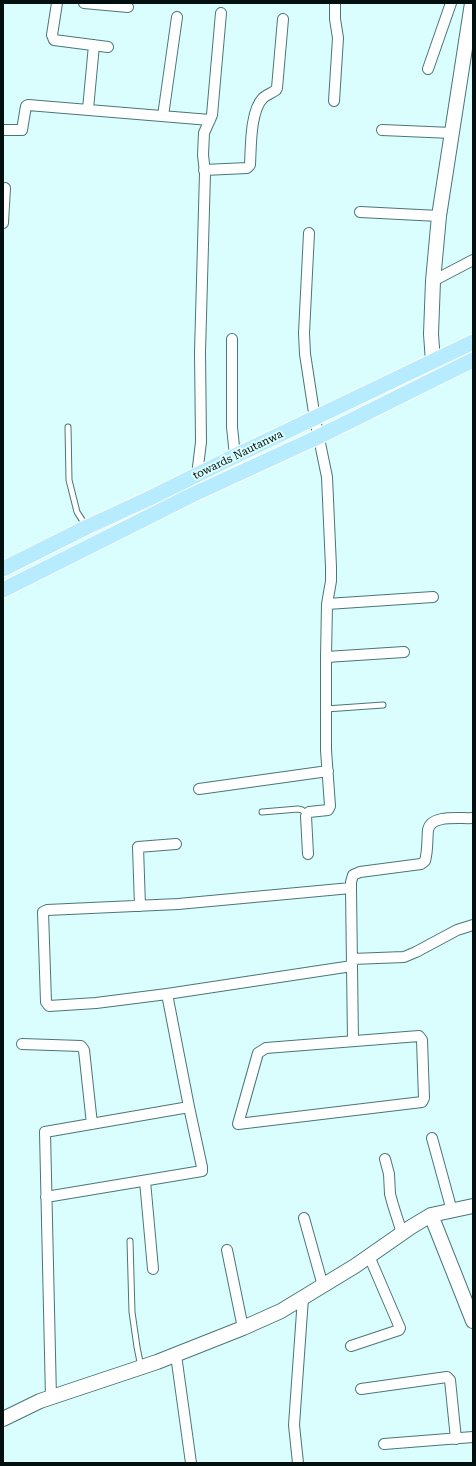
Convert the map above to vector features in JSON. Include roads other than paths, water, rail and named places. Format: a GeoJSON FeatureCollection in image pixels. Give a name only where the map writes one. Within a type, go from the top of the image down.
{"type":"FeatureCollection","features":[{"type":"Feature","properties":{"kind":"main road","name":"towards Nautanwa"},"geometry":{"type":"LineString","coordinates":[[3,569],[87,526],[148,499],[468,344]]}},
{"type":"Feature","properties":{"kind":"main road"},"geometry":{"type":"LineString","coordinates":[[3,590],[192,495],[318,437],[440,376],[472,363]]}},
{"type":"Feature","properties":{"kind":"street"},"geometry":{"type":"LineString","coordinates":[[57,3],[52,35],[53,38],[108,47]]}},
{"type":"Feature","properties":{"kind":"street"},"geometry":{"type":"LineString","coordinates":[[84,3],[128,7]]}},
{"type":"Feature","properties":{"kind":"street"},"geometry":{"type":"LineString","coordinates":[[334,101],[338,38],[335,19],[335,3]]}},
{"type":"Feature","properties":{"kind":"street"},"geometry":{"type":"LineString","coordinates":[[428,69],[451,3]]}},
{"type":"Feature","properties":{"kind":"street"},"geometry":{"type":"LineString","coordinates":[[440,376],[433,362],[431,334],[433,281],[439,216],[452,133],[470,39],[472,12]]}},
{"type":"Feature","properties":{"kind":"street"},"geometry":{"type":"LineString","coordinates":[[197,475],[201,442],[200,352],[204,170],[202,155],[204,133],[212,111],[221,13]]}},
{"type":"Feature","properties":{"kind":"street"},"geometry":{"type":"LineString","coordinates":[[163,116],[177,18]]}},
{"type":"Feature","properties":{"kind":"street"},"geometry":{"type":"LineString","coordinates":[[204,170],[247,168],[250,165],[252,127],[255,113],[261,100],[277,88],[283,19]]}},
{"type":"Feature","properties":{"kind":"street"},"geometry":{"type":"LineString","coordinates":[[88,109],[94,45]]}},
{"type":"Feature","properties":{"kind":"street"},"geometry":{"type":"LineString","coordinates":[[3,130],[22,130],[26,106],[28,105],[210,120]]}},
{"type":"Feature","properties":{"kind":"street"},"geometry":{"type":"LineString","coordinates":[[382,130],[452,133]]}},
{"type":"Feature","properties":{"kind":"street"},"geometry":{"type":"LineString","coordinates":[[3,223],[5,188]]}},
{"type":"Feature","properties":{"kind":"street"},"geometry":{"type":"LineString","coordinates":[[360,212],[439,216]]}},
{"type":"Feature","properties":{"kind":"street"},"geometry":{"type":"LineString","coordinates":[[308,854],[306,816],[307,814],[328,810],[329,808],[326,657],[327,604],[331,581],[327,477],[318,437],[307,373],[304,333],[309,233]]}},
{"type":"Feature","properties":{"kind":"street"},"geometry":{"type":"LineString","coordinates":[[433,281],[473,260]]}},
{"type":"Feature","properties":{"kind":"street"},"geometry":{"type":"LineString","coordinates":[[232,339],[231,420],[235,456]]}},
{"type":"Feature","properties":{"kind":"street"},"geometry":{"type":"LineString","coordinates":[[327,604],[433,597]]}},
{"type":"Feature","properties":{"kind":"street"},"geometry":{"type":"LineString","coordinates":[[326,657],[404,652]]}},
{"type":"Feature","properties":{"kind":"street"},"geometry":{"type":"LineString","coordinates":[[198,789],[328,771]]}},
{"type":"Feature","properties":{"kind":"street"},"geometry":{"type":"LineString","coordinates":[[353,1041],[350,888],[353,875],[360,872],[421,864],[425,861],[429,828],[432,822],[438,819],[473,818]]}},
{"type":"Feature","properties":{"kind":"street"},"geometry":{"type":"LineString","coordinates":[[140,906],[138,847],[176,844]]}},
{"type":"Feature","properties":{"kind":"street"},"geometry":{"type":"LineString","coordinates":[[350,888],[178,904],[46,910],[43,912],[46,1002],[49,1006],[96,1003],[167,994],[352,962],[404,957],[457,930],[473,925]]}},
{"type":"Feature","properties":{"kind":"street"},"geometry":{"type":"LineString","coordinates":[[46,1197],[202,1171],[167,994]]}},
{"type":"Feature","properties":{"kind":"street"},"geometry":{"type":"LineString","coordinates":[[419,1036],[421,1038],[424,1098],[422,1102],[238,1124],[258,1053],[262,1049],[353,1041],[419,1036]]}},
{"type":"Feature","properties":{"kind":"street"},"geometry":{"type":"LineString","coordinates":[[22,1044],[81,1046],[84,1050],[92,1124]]}},
{"type":"Feature","properties":{"kind":"street"},"geometry":{"type":"LineString","coordinates":[[51,1398],[45,1132],[189,1107]]}},
{"type":"Feature","properties":{"kind":"street"},"geometry":{"type":"LineString","coordinates":[[432,1138],[452,1211]]}},
{"type":"Feature","properties":{"kind":"street"},"geometry":{"type":"LineString","coordinates":[[385,1159],[389,1174],[390,1194],[402,1233]]}},
{"type":"Feature","properties":{"kind":"street"},"geometry":{"type":"LineString","coordinates":[[145,1181],[153,1269]]}},
{"type":"Feature","properties":{"kind":"street"},"geometry":{"type":"LineString","coordinates":[[3,1419],[40,1401],[176,1355],[281,1311],[323,1286],[431,1215],[473,1206]]}},
{"type":"Feature","properties":{"kind":"street"},"geometry":{"type":"LineString","coordinates":[[431,1215],[473,1321]]}},
{"type":"Feature","properties":{"kind":"street"},"geometry":{"type":"LineString","coordinates":[[304,1218],[323,1286]]}},
{"type":"Feature","properties":{"kind":"street"},"geometry":{"type":"LineString","coordinates":[[227,1250],[243,1328]]}},
{"type":"Feature","properties":{"kind":"street"},"geometry":{"type":"LineString","coordinates":[[351,1346],[399,1330],[400,1328],[369,1256]]}},
{"type":"Feature","properties":{"kind":"street"},"geometry":{"type":"LineString","coordinates":[[298,1463],[294,1425],[303,1298]]}},
{"type":"Feature","properties":{"kind":"street"},"geometry":{"type":"LineString","coordinates":[[176,1355],[192,1463]]}},
{"type":"Feature","properties":{"kind":"street"},"geometry":{"type":"LineString","coordinates":[[362,1389],[447,1377],[450,1380],[456,1439]]}},
{"type":"Feature","properties":{"kind":"street"},"geometry":{"type":"LineString","coordinates":[[384,1444],[473,1437]]}},
{"type":"Feature","properties":{"kind":"lane"},"geometry":{"type":"LineString","coordinates":[[468,344],[472,363]]}},
{"type":"Feature","properties":{"kind":"lane"},"geometry":{"type":"LineString","coordinates":[[68,427],[68,480],[76,512],[87,526]]}},
{"type":"Feature","properties":{"kind":"lane"},"geometry":{"type":"LineString","coordinates":[[326,709],[383,705]]}},
{"type":"Feature","properties":{"kind":"lane"},"geometry":{"type":"LineString","coordinates":[[262,812],[298,809],[307,814]]}},
{"type":"Feature","properties":{"kind":"lane"},"geometry":{"type":"LineString","coordinates":[[130,1241],[132,1312],[141,1368]]}}]}
